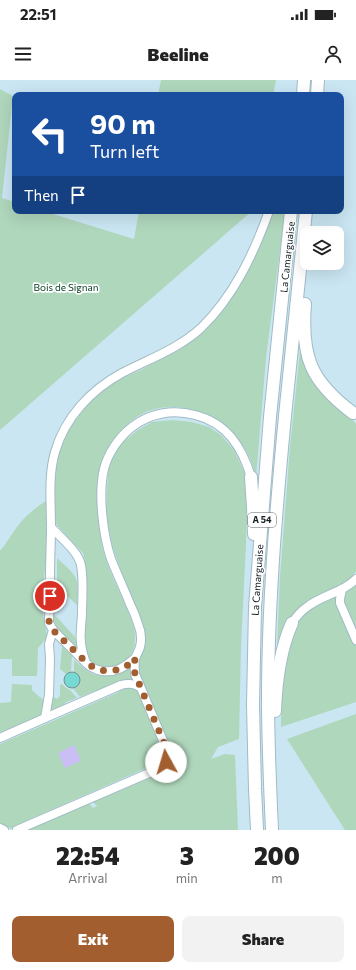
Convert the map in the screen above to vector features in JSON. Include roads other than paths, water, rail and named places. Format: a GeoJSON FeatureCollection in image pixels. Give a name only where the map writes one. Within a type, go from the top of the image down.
{"type":"FeatureCollection","features":[{"type":"Feature","properties":{"kind":"highway"},"geometry":{"type":"LineString","coordinates":[[317,92],[318,80]]}},
{"type":"Feature","properties":{"kind":"highway","name":"La Camarguaise"},"geometry":{"type":"LineString","coordinates":[[257,830],[254,789],[253,705],[255,607],[270,417],[291,214]]}},
{"type":"Feature","properties":{"kind":"highway","name":"La Camarguaise"},"geometry":{"type":"LineString","coordinates":[[273,830],[270,786],[268,699],[274,545],[280,466],[306,214]]}},
{"type":"Feature","properties":{"kind":"highway"},"geometry":{"type":"LineString","coordinates":[[311,226],[312,214]]}},
{"type":"Feature","properties":{"kind":"highway"},"geometry":{"type":"LineString","coordinates":[[307,270],[304,317],[304,343],[309,362],[317,378],[326,389],[355,415]]}},
{"type":"Feature","properties":{"kind":"highway"},"geometry":{"type":"LineString","coordinates":[[251,477],[255,607]]}},
{"type":"Feature","properties":{"kind":"highway"},"geometry":{"type":"LineString","coordinates":[[273,830],[276,706],[279,670],[287,634],[292,623]]}},
{"type":"Feature","properties":{"kind":"lane"},"geometry":{"type":"LineString","coordinates":[[135,658],[122,668],[112,671],[94,668],[53,630],[49,623],[51,527],[50,494],[52,464],[64,430],[75,412],[89,396],[107,382],[178,345],[201,327],[218,309],[235,286],[250,258],[268,214]]}},
{"type":"Feature","properties":{"kind":"lane"},"geometry":{"type":"LineString","coordinates":[[17,830],[156,770],[163,766],[168,756],[167,750],[135,674],[135,658],[141,642],[141,635],[138,623],[111,558],[106,540],[102,503],[103,483],[104,470],[112,450],[131,427],[151,416],[167,412],[192,414],[219,426],[233,439],[242,453],[251,477]]}},
{"type":"Feature","properties":{"kind":"lane"},"geometry":{"type":"LineString","coordinates":[[51,527],[77,555],[81,564],[82,616],[80,635],[82,650],[86,662]]}},
{"type":"Feature","properties":{"kind":"lane"},"geometry":{"type":"LineString","coordinates":[[292,623],[296,616],[308,606],[351,584],[356,579]]}},
{"type":"Feature","properties":{"kind":"lane"},"geometry":{"type":"LineString","coordinates":[[342,589],[340,603],[356,640]]}},
{"type":"Feature","properties":{"kind":"lane"},"geometry":{"type":"LineString","coordinates":[[46,718],[49,695],[49,644],[53,630]]}},
{"type":"Feature","properties":{"kind":"lane"},"geometry":{"type":"LineString","coordinates":[[0,738],[121,685],[129,683],[140,687]]}},
{"type":"Feature","properties":{"kind":"lane"},"geometry":{"type":"LineString","coordinates":[[0,828],[4,830]]}},
{"type":"Feature","properties":{"kind":"park label","name":"Bois de Signan"},"geometry":{"type":"Point","coordinates":[66,287]}}]}
